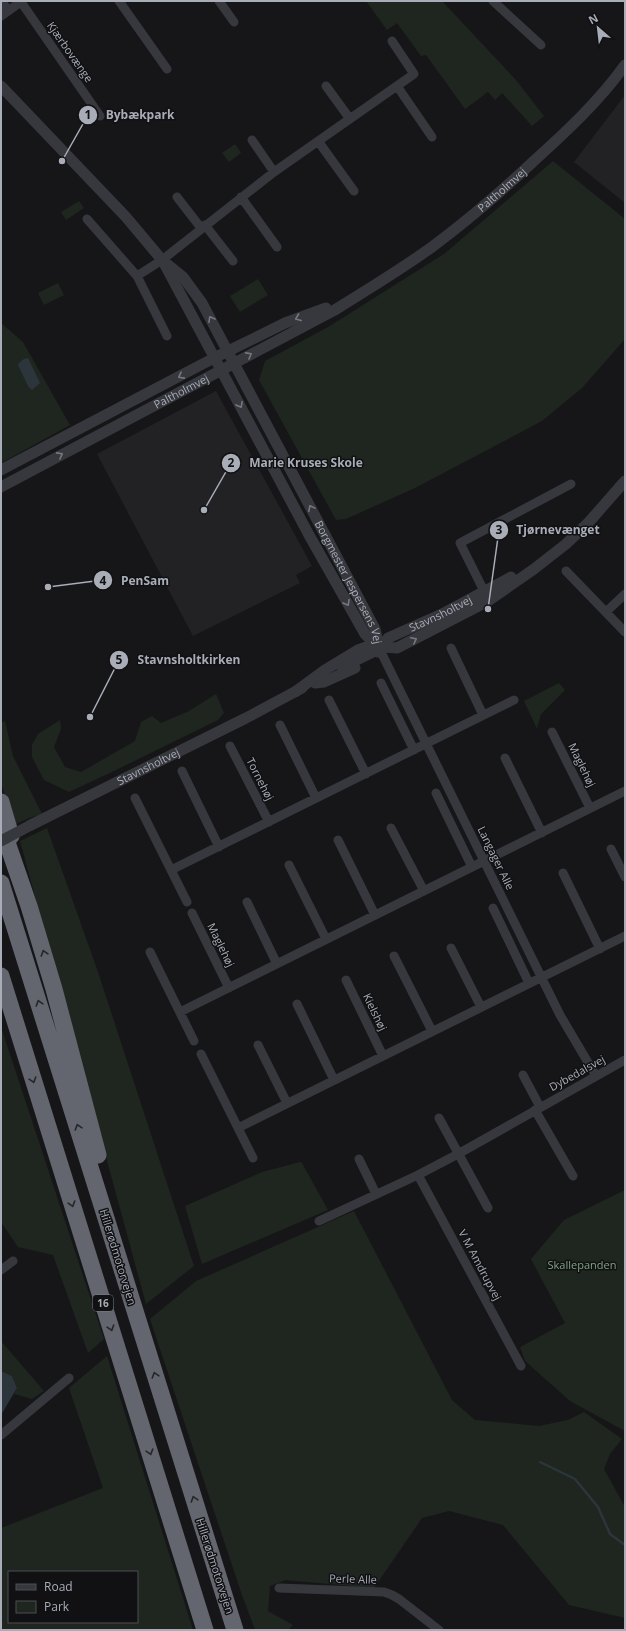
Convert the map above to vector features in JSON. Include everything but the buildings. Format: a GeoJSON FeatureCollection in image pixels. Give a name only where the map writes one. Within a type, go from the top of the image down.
{"type":"FeatureCollection","features":[{"type":"Feature","properties":{"kind":"highway"},"geometry":{"type":"LineString","coordinates":[[1,802],[54,990],[109,1197],[102,1204]]}},
{"type":"Feature","properties":{"kind":"highway"},"geometry":{"type":"LineString","coordinates":[[1,825],[30,906]]}},
{"type":"Feature","properties":{"kind":"highway","name":"Hillerødmotorvejen"},"geometry":{"type":"LineString","coordinates":[[1,883],[235,1630]]}},
{"type":"Feature","properties":{"kind":"highway","name":"16"},"geometry":{"type":"LineString","coordinates":[[1,976],[205,1630]]}},
{"type":"Feature","properties":{"kind":"highway"},"geometry":{"type":"LineString","coordinates":[[1,1000],[12,1029],[25,1052]]}},
{"type":"Feature","properties":{"kind":"street","name":"Kjærbovænge"},"geometry":{"type":"LineString","coordinates":[[2,1],[5,13],[21,2],[100,116]]}},
{"type":"Feature","properties":{"kind":"street"},"geometry":{"type":"LineString","coordinates":[[119,1],[167,69]]}},
{"type":"Feature","properties":{"kind":"street"},"geometry":{"type":"LineString","coordinates":[[219,1],[234,22]]}},
{"type":"Feature","properties":{"kind":"street"},"geometry":{"type":"LineString","coordinates":[[493,1],[541,45]]}},
{"type":"Feature","properties":{"kind":"street"},"geometry":{"type":"LineString","coordinates":[[137,276],[162,260],[203,226],[274,172],[414,74],[392,41]]}},
{"type":"Feature","properties":{"kind":"street","name":"Paltholmvej"},"geometry":{"type":"LineString","coordinates":[[1,487],[333,311],[380,282],[431,247],[469,218],[510,183],[574,124],[625,65]]}},
{"type":"Feature","properties":{"kind":"street","name":"Borgmester Jespersens Vej"},"geometry":{"type":"LineString","coordinates":[[1,86],[126,217],[162,260],[183,277],[202,303],[375,629],[379,648]]}},
{"type":"Feature","properties":{"kind":"street"},"geometry":{"type":"LineString","coordinates":[[326,86],[350,119]]}},
{"type":"Feature","properties":{"kind":"street"},"geometry":{"type":"LineString","coordinates":[[397,86],[432,137]]}},
{"type":"Feature","properties":{"kind":"street"},"geometry":{"type":"LineString","coordinates":[[252,140],[274,172]]}},
{"type":"Feature","properties":{"kind":"street"},"geometry":{"type":"LineString","coordinates":[[318,141],[354,191]]}},
{"type":"Feature","properties":{"kind":"street"},"geometry":{"type":"LineString","coordinates":[[177,197],[233,261]]}},
{"type":"Feature","properties":{"kind":"street"},"geometry":{"type":"LineString","coordinates":[[241,197],[277,247]]}},
{"type":"Feature","properties":{"kind":"street"},"geometry":{"type":"LineString","coordinates":[[87,219],[137,276],[167,336]]}},
{"type":"Feature","properties":{"kind":"street","name":"Borgmester Jespersens Vej"},"geometry":{"type":"LineString","coordinates":[[162,260],[328,569],[365,634],[379,648]]}},
{"type":"Feature","properties":{"kind":"street","name":"Paltholmvej"},"geometry":{"type":"LineString","coordinates":[[1,470],[228,351],[285,324],[360,294]]}},
{"type":"Feature","properties":{"kind":"street"},"geometry":{"type":"LineString","coordinates":[[36,452],[43,465]]}},
{"type":"Feature","properties":{"kind":"street","name":"Stavnsholtvej"},"geometry":{"type":"LineString","coordinates":[[1,841],[295,692],[315,683],[324,682],[366,663],[376,656],[379,648],[388,638],[487,596],[548,551],[587,516],[598,510],[625,481]]}},
{"type":"Feature","properties":{"kind":"street"},"geometry":{"type":"LineString","coordinates":[[487,596],[460,543],[571,484]]}},
{"type":"Feature","properties":{"kind":"street"},"geometry":{"type":"LineString","coordinates":[[566,571],[625,632]]}},
{"type":"Feature","properties":{"kind":"street"},"geometry":{"type":"LineString","coordinates":[[606,612],[625,594]]}},
{"type":"Feature","properties":{"kind":"street","name":"Stavnsholtvej"},"geometry":{"type":"LineString","coordinates":[[295,692],[325,670],[358,650],[369,646],[379,648]]}},
{"type":"Feature","properties":{"kind":"street","name":"Langager Alle"},"geometry":{"type":"LineString","coordinates":[[379,648],[560,1015],[596,1076]]}},
{"type":"Feature","properties":{"kind":"street"},"geometry":{"type":"LineString","coordinates":[[451,648],[483,715]]}},
{"type":"Feature","properties":{"kind":"street"},"geometry":{"type":"LineString","coordinates":[[381,683],[414,750]]}},
{"type":"Feature","properties":{"kind":"street"},"geometry":{"type":"LineString","coordinates":[[329,700],[366,774]]}},
{"type":"Feature","properties":{"kind":"street"},"geometry":{"type":"LineString","coordinates":[[171,870],[514,700]]}},
{"type":"Feature","properties":{"kind":"street"},"geometry":{"type":"LineString","coordinates":[[280,724],[316,798]]}},
{"type":"Feature","properties":{"kind":"street","name":"Maglehøj"},"geometry":{"type":"LineString","coordinates":[[552,732],[590,808]]}},
{"type":"Feature","properties":{"kind":"street","name":"Tornehøj"},"geometry":{"type":"LineString","coordinates":[[230,746],[269,822]]}},
{"type":"Feature","properties":{"kind":"street"},"geometry":{"type":"LineString","coordinates":[[505,758],[542,833]]}},
{"type":"Feature","properties":{"kind":"street"},"geometry":{"type":"LineString","coordinates":[[182,771],[219,846]]}},
{"type":"Feature","properties":{"kind":"street"},"geometry":{"type":"LineString","coordinates":[[180,1012],[625,791]]}},
{"type":"Feature","properties":{"kind":"street"},"geometry":{"type":"LineString","coordinates":[[436,793],[472,867]]}},
{"type":"Feature","properties":{"kind":"street"},"geometry":{"type":"LineString","coordinates":[[135,798],[187,902]]}},
{"type":"Feature","properties":{"kind":"street"},"geometry":{"type":"LineString","coordinates":[[391,828],[424,891]]}},
{"type":"Feature","properties":{"kind":"street"},"geometry":{"type":"LineString","coordinates":[[338,840],[375,915]]}},
{"type":"Feature","properties":{"kind":"street"},"geometry":{"type":"LineString","coordinates":[[611,849],[625,877]]}},
{"type":"Feature","properties":{"kind":"street"},"geometry":{"type":"LineString","coordinates":[[289,866],[326,939]]}},
{"type":"Feature","properties":{"kind":"street"},"geometry":{"type":"LineString","coordinates":[[563,873],[600,948]]}},
{"type":"Feature","properties":{"kind":"street"},"geometry":{"type":"LineString","coordinates":[[247,902],[277,964]]}},
{"type":"Feature","properties":{"kind":"street"},"geometry":{"type":"LineString","coordinates":[[493,908],[529,983]]}},
{"type":"Feature","properties":{"kind":"street","name":"Maglehøj"},"geometry":{"type":"LineString","coordinates":[[192,913],[229,988]]}},
{"type":"Feature","properties":{"kind":"street"},"geometry":{"type":"LineString","coordinates":[[238,1128],[625,936]]}},
{"type":"Feature","properties":{"kind":"street"},"geometry":{"type":"LineString","coordinates":[[451,948],[481,1007]]}},
{"type":"Feature","properties":{"kind":"street"},"geometry":{"type":"LineString","coordinates":[[150,952],[194,1041]]}},
{"type":"Feature","properties":{"kind":"street"},"geometry":{"type":"LineString","coordinates":[[394,956],[432,1031]]}},
{"type":"Feature","properties":{"kind":"street","name":"Kielshøj"},"geometry":{"type":"LineString","coordinates":[[346,980],[383,1056]]}},
{"type":"Feature","properties":{"kind":"street"},"geometry":{"type":"LineString","coordinates":[[297,1004],[334,1080]]}},
{"type":"Feature","properties":{"kind":"street"},"geometry":{"type":"LineString","coordinates":[[258,1045],[287,1104]]}},
{"type":"Feature","properties":{"kind":"street"},"geometry":{"type":"LineString","coordinates":[[201,1054],[253,1158]]}},
{"type":"Feature","properties":{"kind":"street","name":"Dybedalsvej"},"geometry":{"type":"LineString","coordinates":[[319,1221],[418,1175],[458,1154],[625,1060]]}},
{"type":"Feature","properties":{"kind":"street"},"geometry":{"type":"LineString","coordinates":[[523,1075],[538,1109],[573,1176]]}},
{"type":"Feature","properties":{"kind":"street"},"geometry":{"type":"LineString","coordinates":[[439,1118],[488,1208]]}},
{"type":"Feature","properties":{"kind":"street"},"geometry":{"type":"LineString","coordinates":[[359,1159],[376,1194]]}},
{"type":"Feature","properties":{"kind":"street","name":"V M Amdrupvej"},"geometry":{"type":"LineString","coordinates":[[418,1175],[521,1366]]}},
{"type":"Feature","properties":{"kind":"street"},"geometry":{"type":"LineString","coordinates":[[1,1270],[13,1261]]}},
{"type":"Feature","properties":{"kind":"street"},"geometry":{"type":"LineString","coordinates":[[1,1435],[69,1378]]}},
{"type":"Feature","properties":{"kind":"street","name":"Perle Alle"},"geometry":{"type":"LineString","coordinates":[[279,1588],[384,1592],[392,1595],[439,1630]]}},
{"type":"Feature","properties":{"kind":"shaded area"},"geometry":{"type":"Polygon","coordinates":[[[625,95],[625,203],[574,162],[625,95]]]}},
{"type":"Feature","properties":{"kind":"shaded area"},"geometry":{"type":"Polygon","coordinates":[[[28,358],[40,383],[32,390],[28,386],[18,365],[24,359],[28,358]]]}},
{"type":"Feature","properties":{"kind":"shaded area"},"geometry":{"type":"Polygon","coordinates":[[[216,391],[312,566],[296,575],[300,583],[193,636],[97,454],[216,391]]]}},
{"type":"Feature","properties":{"kind":"shaded area"},"geometry":{"type":"Polygon","coordinates":[[[1,1371],[12,1376],[17,1388],[1,1415],[1,1371]]]}},
{"type":"Feature","properties":{"kind":"green space"},"geometry":{"type":"Polygon","coordinates":[[[366,1],[442,1],[516,80],[544,116],[532,126],[502,93],[495,100],[488,92],[465,109],[426,55],[421,56],[397,23],[387,30],[366,1]]]}},
{"type":"Feature","properties":{"kind":"green space"},"geometry":{"type":"Polygon","coordinates":[[[235,144],[241,153],[229,162],[222,153],[235,144]]]}},
{"type":"Feature","properties":{"kind":"green space"},"geometry":{"type":"Polygon","coordinates":[[[553,161],[625,219],[625,339],[582,388],[542,421],[415,488],[346,519],[336,520],[259,380],[265,361],[328,327],[444,254],[553,161]]]}},
{"type":"Feature","properties":{"kind":"green space"},"geometry":{"type":"Polygon","coordinates":[[[79,201],[84,208],[66,220],[61,212],[79,201]]]}},
{"type":"Feature","properties":{"kind":"green space"},"geometry":{"type":"Polygon","coordinates":[[[258,279],[268,295],[240,312],[230,296],[258,279]]]}},
{"type":"Feature","properties":{"kind":"green space"},"geometry":{"type":"Polygon","coordinates":[[[58,283],[64,295],[44,305],[38,293],[58,283]]]}},
{"type":"Feature","properties":{"kind":"green space"},"geometry":{"type":"Polygon","coordinates":[[[1,323],[23,342],[70,425],[1,463],[1,323]]]}},
{"type":"Feature","properties":{"kind":"green space"},"geometry":{"type":"Polygon","coordinates":[[[559,683],[565,690],[541,714],[537,729],[524,701],[559,683]]]}},
{"type":"Feature","properties":{"kind":"green space"},"geometry":{"type":"Polygon","coordinates":[[[216,694],[224,713],[218,720],[69,792],[44,780],[32,757],[32,745],[38,734],[60,720],[61,729],[54,747],[65,767],[81,772],[135,741],[141,722],[152,716],[161,723],[189,711],[216,694]]]}},
{"type":"Feature","properties":{"kind":"green space"},"geometry":{"type":"Polygon","coordinates":[[[5,721],[13,756],[42,814],[14,825],[1,783],[1,723],[5,721]]]}},
{"type":"Feature","properties":{"kind":"green space"},"geometry":{"type":"Polygon","coordinates":[[[47,828],[98,972],[194,1266],[146,1304],[20,841],[47,828]]]}},
{"type":"Feature","properties":{"kind":"green space"},"geometry":{"type":"Polygon","coordinates":[[[1,1027],[104,1339],[88,1353],[53,1255],[18,1247],[1,1222],[1,1027]]]}},
{"type":"Feature","properties":{"kind":"green space"},"geometry":{"type":"Polygon","coordinates":[[[300,1162],[302,1163],[328,1210],[202,1264],[185,1206],[262,1172],[300,1162]]]}},
{"type":"Feature","properties":{"kind":"green space","name":"Skallepanden"},"geometry":{"type":"Polygon","coordinates":[[[625,1190],[625,1431],[570,1401],[525,1361],[520,1347],[565,1323],[531,1259],[564,1220],[625,1190]]]}},
{"type":"Feature","properties":{"kind":"green space"},"geometry":{"type":"Polygon","coordinates":[[[354,1211],[452,1400],[475,1420],[539,1426],[568,1420],[584,1412],[622,1439],[610,1454],[604,1469],[625,1507],[625,1618],[569,1605],[503,1525],[449,1511],[422,1518],[374,1588],[286,1580],[270,1586],[268,1611],[293,1625],[288,1630],[255,1630],[150,1319],[196,1281],[354,1211]]]}},
{"type":"Feature","properties":{"kind":"green space"},"geometry":{"type":"Polygon","coordinates":[[[1,1341],[44,1391],[32,1399],[14,1394],[17,1388],[12,1376],[1,1371],[1,1341]]]}},
{"type":"Feature","properties":{"kind":"green space"},"geometry":{"type":"Polygon","coordinates":[[[107,1356],[193,1630],[1,1630],[1,1528],[103,1488],[69,1388],[107,1356]]]}},
{"type":"Feature","properties":{"kind":"waterway"},"geometry":{"type":"LineString","coordinates":[[540,1462],[575,1479],[598,1507],[610,1534],[625,1545]]}},
{"type":"Feature","properties":{"kind":"place","name":"Bybækpark"},"geometry":{"type":"Point","coordinates":[62,161]}},
{"type":"Feature","properties":{"kind":"place","name":"Marie Kruses Skole"},"geometry":{"type":"Point","coordinates":[204,510]}},
{"type":"Feature","properties":{"kind":"place","name":"PenSam"},"geometry":{"type":"Point","coordinates":[48,587]}},
{"type":"Feature","properties":{"kind":"place","name":"Tjørnevænget"},"geometry":{"type":"Point","coordinates":[488,609]}},
{"type":"Feature","properties":{"kind":"place","name":"Stavnsholtkirken"},"geometry":{"type":"Point","coordinates":[90,717]}}]}
